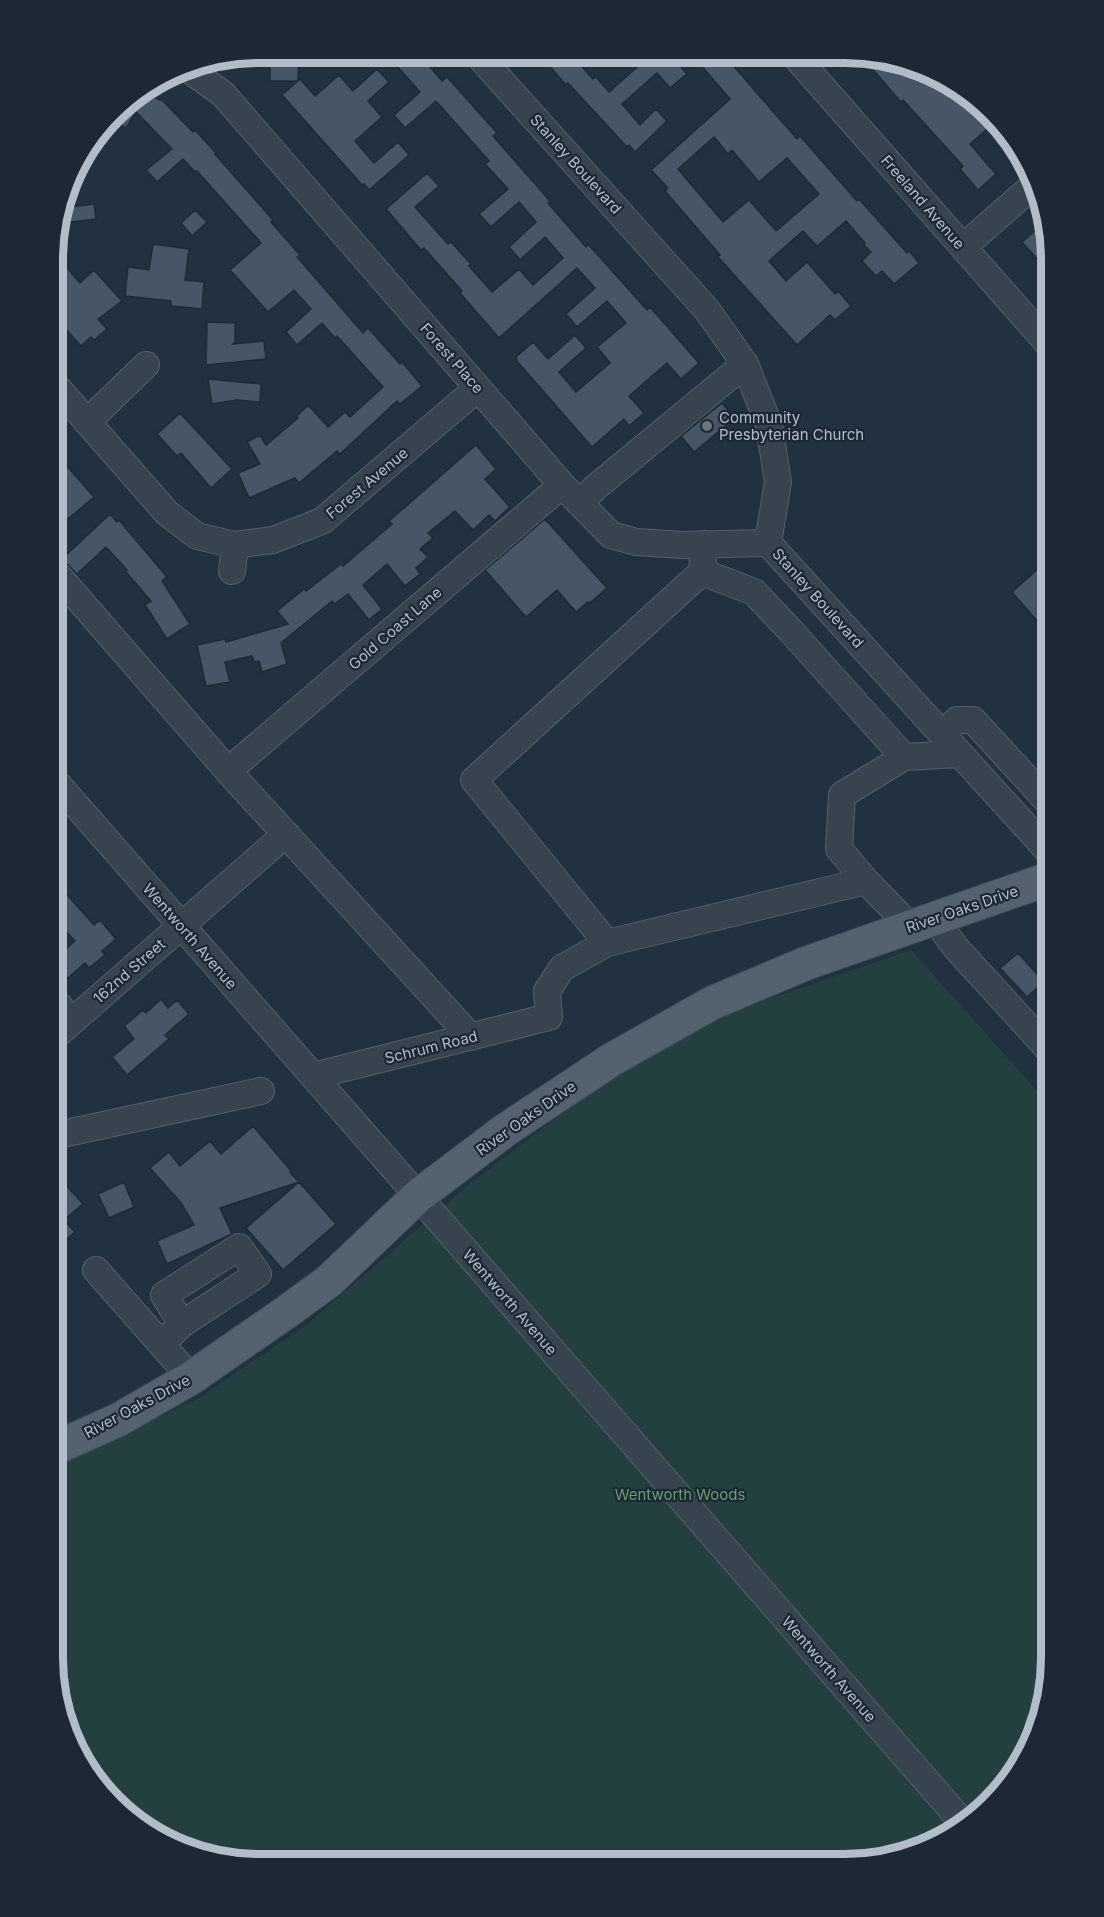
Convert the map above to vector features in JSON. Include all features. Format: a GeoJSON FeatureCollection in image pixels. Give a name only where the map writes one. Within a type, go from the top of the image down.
{"type":"FeatureCollection","features":[{"type":"Feature","properties":{"kind":"main road","name":"River Oaks Drive"},"geometry":{"type":"LineString","coordinates":[[63,1445],[118,1420],[191,1378],[285,1313],[329,1281],[418,1196],[504,1131],[603,1064],[712,1003],[807,963],[1041,881]]}},
{"type":"Feature","properties":{"kind":"street","name":"Stanley Boulevard"},"geometry":{"type":"LineString","coordinates":[[485,63],[707,310],[744,364],[769,425],[778,482],[768,543],[1041,843]]}},
{"type":"Feature","properties":{"kind":"street","name":"Freeland Avenue"},"geometry":{"type":"LineString","coordinates":[[801,63],[1041,335]]}},
{"type":"Feature","properties":{"kind":"street","name":"Forest Place"},"geometry":{"type":"LineString","coordinates":[[197,73],[223,94],[571,494],[611,535],[636,542],[768,543]]}},
{"type":"Feature","properties":{"kind":"street"},"geometry":{"type":"LineString","coordinates":[[963,247],[1028,190]]}},
{"type":"Feature","properties":{"kind":"street","name":"Gold Coast Lane"},"geometry":{"type":"LineString","coordinates":[[228,771],[571,494],[596,487],[744,364]]}},
{"type":"Feature","properties":{"kind":"street"},"geometry":{"type":"LineString","coordinates":[[87,422],[147,365]]}},
{"type":"Feature","properties":{"kind":"street","name":"Forest Avenue"},"geometry":{"type":"LineString","coordinates":[[63,394],[167,513],[197,536],[236,545],[273,540],[322,521],[478,388]]}},
{"type":"Feature","properties":{"kind":"street"},"geometry":{"type":"LineString","coordinates":[[704,544],[702,572],[474,780],[607,943],[866,881]]}},
{"type":"Feature","properties":{"kind":"street"},"geometry":{"type":"LineString","coordinates":[[232,571],[236,545]]}},
{"type":"Feature","properties":{"kind":"street"},"geometry":{"type":"LineString","coordinates":[[702,572],[754,592],[904,757]]}},
{"type":"Feature","properties":{"kind":"street"},"geometry":{"type":"LineString","coordinates":[[63,581],[228,771],[471,1037]]}},
{"type":"Feature","properties":{"kind":"street"},"geometry":{"type":"LineString","coordinates":[[942,734],[957,720],[973,720],[1041,794]]}},
{"type":"Feature","properties":{"kind":"street"},"geometry":{"type":"LineString","coordinates":[[960,754],[904,757],[842,795],[839,849],[866,881],[956,948],[1041,1041]]}},
{"type":"Feature","properties":{"kind":"street","name":"Wentworth Avenue"},"geometry":{"type":"LineString","coordinates":[[63,790],[958,1817]]}},
{"type":"Feature","properties":{"kind":"street","name":"162nd Street"},"geometry":{"type":"LineString","coordinates":[[63,1029],[286,834]]}},
{"type":"Feature","properties":{"kind":"street","name":"Schrum Road"},"geometry":{"type":"LineString","coordinates":[[313,1076],[549,1017],[547,990],[562,968],[609,942]]}},
{"type":"Feature","properties":{"kind":"street"},"geometry":{"type":"LineString","coordinates":[[63,1011],[72,1021]]}},
{"type":"Feature","properties":{"kind":"street"},"geometry":{"type":"LineString","coordinates":[[63,1134],[261,1091]]}},
{"type":"Feature","properties":{"kind":"street"},"geometry":{"type":"LineString","coordinates":[[161,1344],[182,1324],[258,1274],[239,1246],[164,1295],[182,1324]]}},
{"type":"Feature","properties":{"kind":"street"},"geometry":{"type":"LineString","coordinates":[[96,1270],[191,1378]]}},
{"type":"Feature","properties":{"kind":"green space","name":"Wentworth Woods"},"geometry":{"type":"Polygon","coordinates":[[[911,950],[1041,1095],[1041,1671],[1037,1697],[1026,1733],[1001,1777],[984,1797],[954,1821],[932,1834],[908,1844],[884,1850],[845,1854],[259,1854],[220,1850],[196,1844],[150,1821],[112,1787],[96,1767],[83,1745],[70,1709],[63,1658],[63,1463],[199,1398],[306,1325],[472,1182],[611,1076],[733,1011],[911,950]]]}},
{"type":"Feature","properties":{"kind":"building"},"geometry":{"type":"Polygon","coordinates":[[[270,63],[299,63],[298,81],[270,81],[270,63]]]}},
{"type":"Feature","properties":{"kind":"building"},"geometry":{"type":"Polygon","coordinates":[[[427,63],[442,81],[447,77],[497,133],[493,136],[550,201],[548,203],[586,247],[588,244],[647,310],[650,307],[699,363],[681,379],[667,363],[629,396],[644,413],[629,426],[624,419],[592,447],[516,360],[516,357],[533,342],[548,359],[575,335],[586,348],[559,372],[576,392],[610,363],[597,347],[626,323],[607,301],[577,327],[566,314],[595,288],[577,268],[499,338],[460,293],[462,291],[424,248],[421,250],[386,209],[427,173],[439,186],[415,207],[448,244],[451,242],[471,264],[469,266],[492,292],[519,269],[533,285],[563,258],[545,237],[520,260],[509,247],[536,222],[519,202],[491,227],[479,214],[508,189],[485,164],[489,161],[436,101],[405,128],[394,115],[420,92],[395,64],[427,63]]]}},
{"type":"Feature","properties":{"kind":"building"},"geometry":{"type":"Polygon","coordinates":[[[547,63],[579,63],[609,92],[642,63],[678,63],[687,74],[670,88],[657,73],[622,104],[640,125],[656,109],[667,121],[635,152],[629,145],[627,147],[568,83],[566,85],[547,63]]]}},
{"type":"Feature","properties":{"kind":"building"},"geometry":{"type":"Polygon","coordinates":[[[699,63],[731,63],[797,139],[800,136],[857,201],[859,199],[907,253],[909,251],[919,263],[894,284],[882,271],[876,276],[862,261],[871,252],[846,221],[817,246],[803,231],[769,261],[786,281],[807,262],[835,294],[838,291],[851,306],[835,320],[830,315],[797,345],[718,257],[720,255],[665,191],[668,188],[651,170],[730,99],[699,63]],[[714,137],[678,169],[723,222],[749,200],[776,231],[819,194],[787,158],[759,182],[732,150],[728,154],[714,137]]]}},
{"type":"Feature","properties":{"kind":"building"},"geometry":{"type":"Polygon","coordinates":[[[869,65],[908,73],[932,83],[954,96],[974,112],[989,127],[970,144],[996,174],[978,190],[960,169],[963,166],[903,100],[901,102],[869,65]]]}},
{"type":"Feature","properties":{"kind":"building"},"geometry":{"type":"Polygon","coordinates":[[[377,69],[389,82],[368,101],[382,117],[355,141],[374,163],[398,142],[409,155],[369,190],[282,95],[300,79],[315,96],[339,75],[353,91],[377,69]]]}},
{"type":"Feature","properties":{"kind":"building"},"geometry":{"type":"Polygon","coordinates":[[[151,95],[161,99],[216,153],[273,220],[271,222],[300,255],[297,257],[363,333],[368,328],[422,386],[400,404],[397,401],[340,454],[337,451],[299,483],[295,478],[249,498],[238,473],[260,464],[247,442],[260,435],[266,445],[298,418],[297,416],[308,405],[328,427],[345,412],[350,417],[383,387],[337,336],[335,338],[322,323],[297,345],[286,332],[311,309],[294,290],[268,312],[230,270],[261,243],[197,171],[195,172],[183,159],[157,182],[146,170],[172,149],[136,112],[126,128],[118,123],[120,120],[151,95]]]}},
{"type":"Feature","properties":{"kind":"building"},"geometry":{"type":"Polygon","coordinates":[[[94,204],[96,219],[67,223],[70,207],[94,204]]]}},
{"type":"Feature","properties":{"kind":"building"},"geometry":{"type":"Polygon","coordinates":[[[195,210],[207,222],[192,236],[181,223],[195,210]]]}},
{"type":"Feature","properties":{"kind":"building"},"geometry":{"type":"Polygon","coordinates":[[[1038,228],[1041,263],[1022,242],[1038,228]]]}},
{"type":"Feature","properties":{"kind":"building"},"geometry":{"type":"Polygon","coordinates":[[[153,244],[189,249],[185,280],[204,282],[202,309],[171,306],[171,301],[125,296],[128,267],[149,270],[153,244]]]}},
{"type":"Feature","properties":{"kind":"building"},"geometry":{"type":"Polygon","coordinates":[[[63,263],[80,283],[94,270],[122,301],[98,319],[107,329],[94,340],[91,337],[81,346],[64,327],[63,323],[63,263]]]}},
{"type":"Feature","properties":{"kind":"building"},"geometry":{"type":"Polygon","coordinates":[[[207,322],[235,323],[235,342],[233,344],[264,341],[266,359],[206,365],[207,322]]]}},
{"type":"Feature","properties":{"kind":"building"},"geometry":{"type":"Polygon","coordinates":[[[208,379],[261,384],[260,402],[237,400],[212,404],[208,379]]]}},
{"type":"Feature","properties":{"kind":"building","name":"Community Presbyterian Church"},"geometry":{"type":"Polygon","coordinates":[[[722,403],[735,418],[694,452],[681,436],[722,403]]]}},
{"type":"Feature","properties":{"kind":"building"},"geometry":{"type":"Polygon","coordinates":[[[180,413],[232,469],[211,488],[181,453],[177,456],[157,434],[180,413]]]}},
{"type":"Feature","properties":{"kind":"building"},"geometry":{"type":"Polygon","coordinates":[[[476,445],[496,469],[485,479],[510,507],[495,521],[489,515],[473,530],[455,511],[428,533],[433,538],[420,549],[428,557],[416,568],[420,574],[405,586],[387,564],[363,585],[382,609],[369,620],[348,594],[334,604],[332,601],[281,643],[287,664],[262,672],[259,661],[254,662],[252,656],[225,662],[230,682],[206,686],[197,645],[225,639],[226,642],[288,624],[277,611],[304,589],[306,591],[341,564],[343,566],[392,524],[389,521],[476,445]]]}},
{"type":"Feature","properties":{"kind":"building"},"geometry":{"type":"Polygon","coordinates":[[[63,461],[94,497],[63,523],[63,461]]]}},
{"type":"Feature","properties":{"kind":"building"},"geometry":{"type":"Polygon","coordinates":[[[110,514],[117,522],[119,520],[167,577],[162,581],[190,624],[167,639],[145,605],[151,601],[106,547],[77,574],[63,558],[110,514]]]}},
{"type":"Feature","properties":{"kind":"building"},"geometry":{"type":"Polygon","coordinates":[[[545,519],[607,588],[576,612],[557,590],[526,617],[485,570],[545,519]]]}},
{"type":"Feature","properties":{"kind":"building"},"geometry":{"type":"Polygon","coordinates":[[[1041,566],[1041,625],[1012,592],[1041,566]]]}},
{"type":"Feature","properties":{"kind":"building"},"geometry":{"type":"Polygon","coordinates":[[[63,890],[94,925],[100,920],[116,939],[102,951],[105,955],[89,968],[85,963],[68,978],[63,972],[63,951],[75,941],[63,928],[63,890]]]}},
{"type":"Feature","properties":{"kind":"building"},"geometry":{"type":"Polygon","coordinates":[[[1018,953],[1041,979],[1041,985],[1027,997],[1000,968],[1018,953]]]}},
{"type":"Feature","properties":{"kind":"building"},"geometry":{"type":"Polygon","coordinates":[[[161,999],[168,1008],[177,1000],[189,1014],[165,1035],[169,1039],[127,1075],[112,1057],[134,1039],[124,1026],[143,1010],[146,1013],[161,999]]]}},
{"type":"Feature","properties":{"kind":"building"},"geometry":{"type":"Polygon","coordinates":[[[253,1126],[299,1182],[220,1208],[232,1234],[167,1264],[157,1241],[194,1225],[181,1203],[150,1168],[169,1152],[180,1166],[210,1141],[221,1154],[253,1126]]]}},
{"type":"Feature","properties":{"kind":"building"},"geometry":{"type":"Polygon","coordinates":[[[124,1182],[134,1207],[109,1218],[98,1194],[124,1182]]]}},
{"type":"Feature","properties":{"kind":"building"},"geometry":{"type":"Polygon","coordinates":[[[299,1182],[336,1224],[283,1270],[246,1228],[299,1182]]]}},
{"type":"Feature","properties":{"kind":"building"},"geometry":{"type":"Polygon","coordinates":[[[66,1185],[83,1204],[64,1220],[75,1232],[63,1242],[63,1188],[66,1185]]]}},
{"type":"Feature","properties":{"kind":"place","name":"Community Presbyterian Church"},"geometry":{"type":"Point","coordinates":[707,426]}}]}
